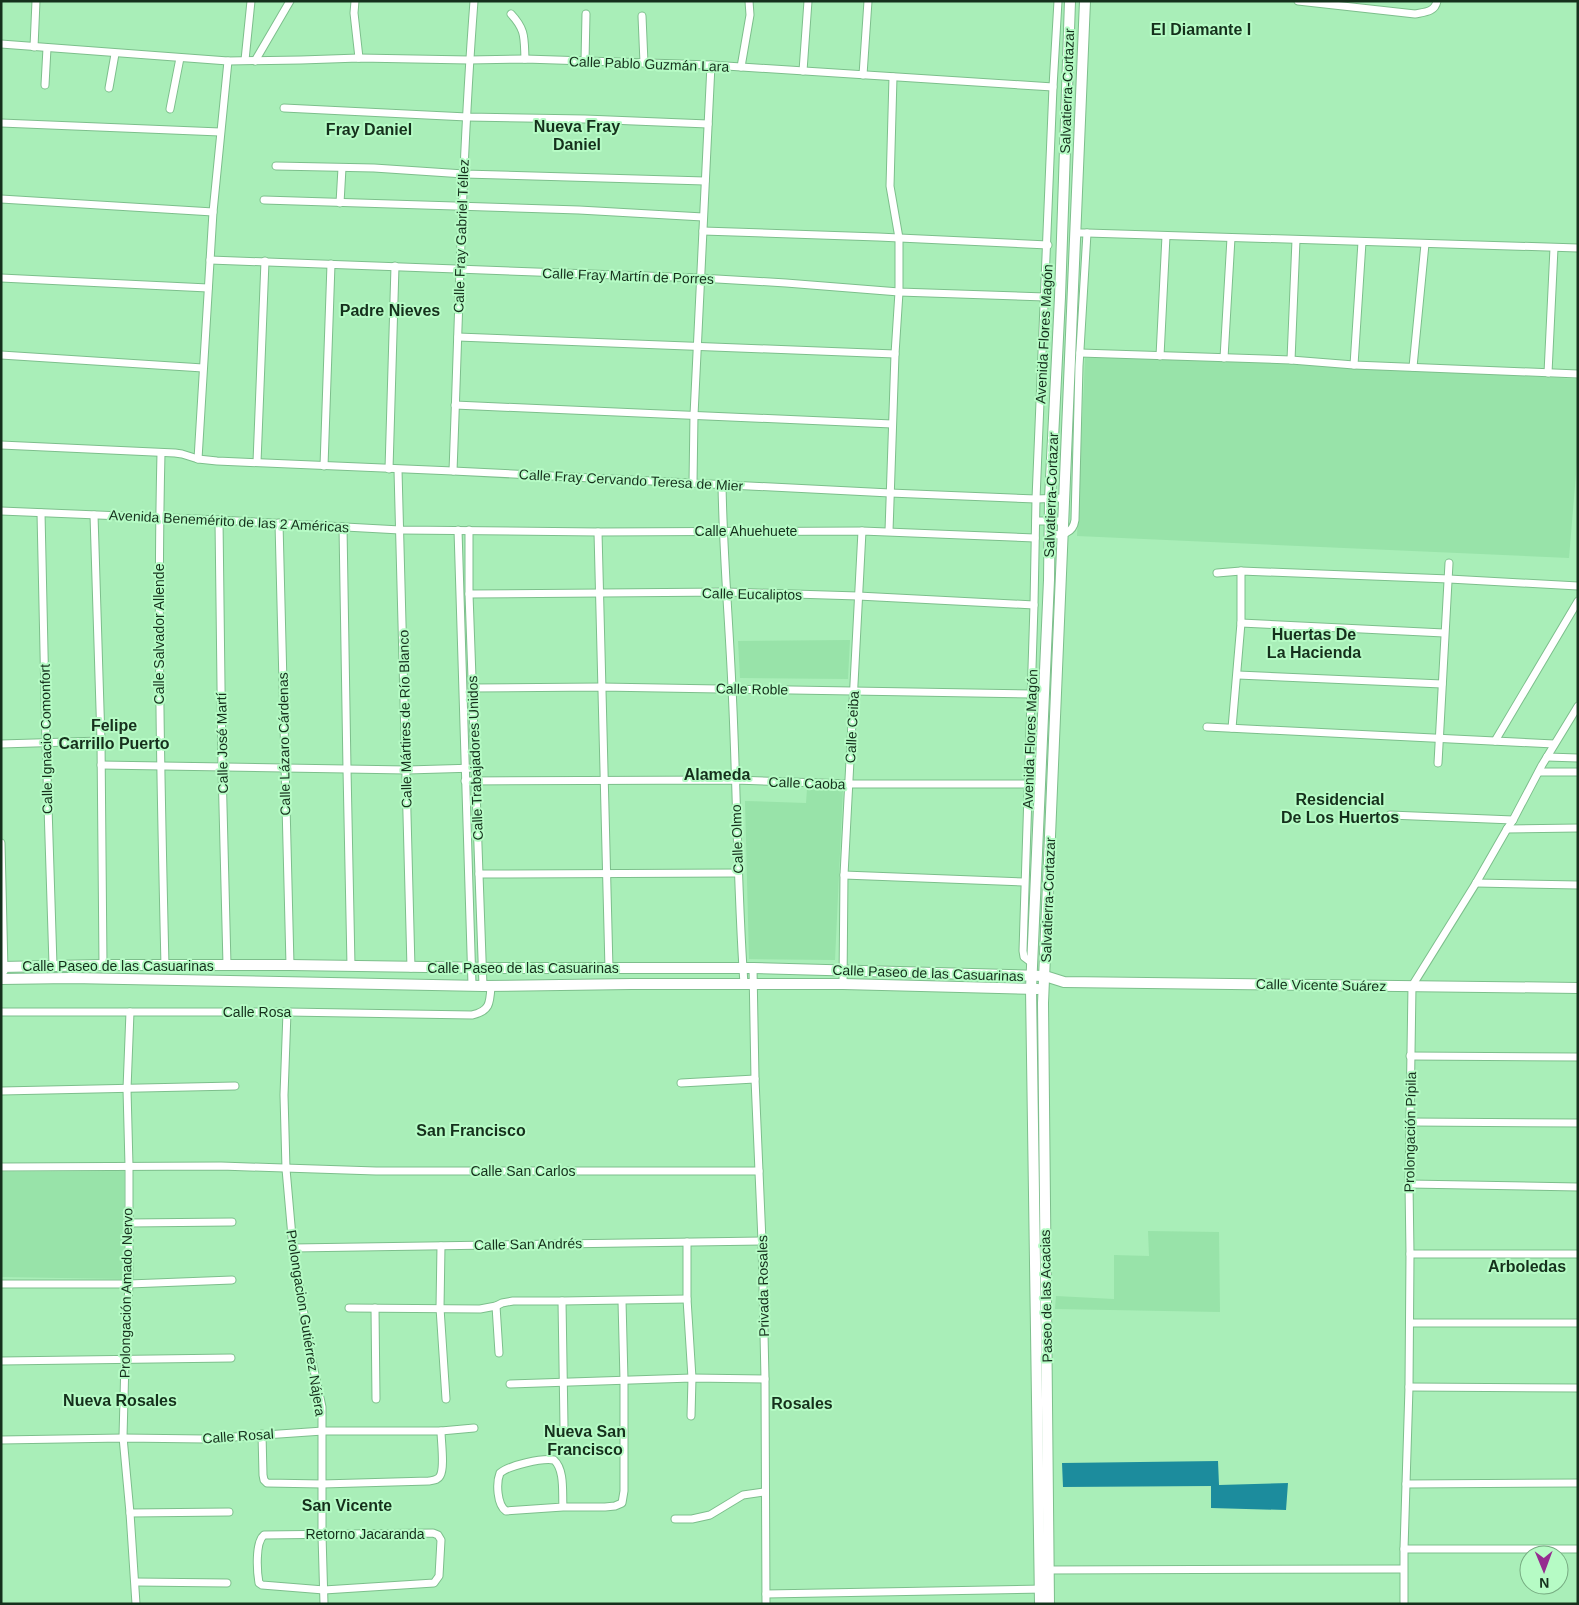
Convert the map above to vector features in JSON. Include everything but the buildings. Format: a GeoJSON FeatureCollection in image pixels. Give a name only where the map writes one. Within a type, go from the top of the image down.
{"type":"FeatureCollection","features":[{"type":"Feature","properties":{"kind":"main road","name":"Salvatierra-Cortazar"},"geometry":{"type":"LineString","coordinates":[[1031,989],[1050,499],[1060,297],[1070,1]]}},
{"type":"Feature","properties":{"kind":"main road","name":"Salvatierra-Cortazar"},"geometry":{"type":"LineString","coordinates":[[1044,989],[1062,521],[1075,366],[1075,232],[1085,1]]}},
{"type":"Feature","properties":{"kind":"main road","name":"Calle Paseo de las Casuarinas"},"geometry":{"type":"LineString","coordinates":[[3,967],[53,965],[290,965],[410,968],[748,968],[1044,976]]}},
{"type":"Feature","properties":{"kind":"main road","name":"Calle Vicente Suárez"},"geometry":{"type":"LineString","coordinates":[[1044,976],[1064,982],[1578,988]]}},
{"type":"Feature","properties":{"kind":"main road","name":"Calle Paseo de las Casuarinas"},"geometry":{"type":"LineString","coordinates":[[3,979],[71,978],[485,991],[749,984],[843,984],[1044,989]]}},
{"type":"Feature","properties":{"kind":"main road","name":"Calle Vicente Suárez"},"geometry":{"type":"LineString","coordinates":[[1044,989],[1064,982]]}},
{"type":"Feature","properties":{"kind":"main road","name":"Paseo de las Acacias"},"geometry":{"type":"LineString","coordinates":[[1031,989],[1044,1570],[1045,1589],[1050,1604]]}},
{"type":"Feature","properties":{"kind":"main road","name":"Paseo de las Acacias"},"geometry":{"type":"LineString","coordinates":[[1044,989],[1044,1570]]}},
{"type":"Feature","properties":{"kind":"main road","name":"Paseo de las Acacias"},"geometry":{"type":"LineString","coordinates":[[1040,1604],[1045,1589]]}},
{"type":"Feature","properties":{"kind":"street"},"geometry":{"type":"LineString","coordinates":[[34,46],[36,1]]}},
{"type":"Feature","properties":{"kind":"street"},"geometry":{"type":"LineString","coordinates":[[245,60],[251,1]]}},
{"type":"Feature","properties":{"kind":"street"},"geometry":{"type":"LineString","coordinates":[[256,61],[290,1]]}},
{"type":"Feature","properties":{"kind":"street"},"geometry":{"type":"LineString","coordinates":[[355,1],[354,13],[359,58]]}},
{"type":"Feature","properties":{"kind":"street","name":"Calle Fray Gabriel Téllez"},"geometry":{"type":"LineString","coordinates":[[453,471],[462,207],[469,60],[474,1]]}},
{"type":"Feature","properties":{"kind":"street"},"geometry":{"type":"LineString","coordinates":[[741,67],[750,14],[749,1]]}},
{"type":"Feature","properties":{"kind":"street"},"geometry":{"type":"LineString","coordinates":[[803,71],[808,1]]}},
{"type":"Feature","properties":{"kind":"street"},"geometry":{"type":"LineString","coordinates":[[863,75],[868,1]]}},
{"type":"Feature","properties":{"kind":"street","name":"Avenida Flores Magón"},"geometry":{"type":"LineString","coordinates":[[1032,963],[1024,957],[1023,951],[1024,882],[1036,499],[1058,1]]}},
{"type":"Feature","properties":{"kind":"street"},"geometry":{"type":"LineString","coordinates":[[1298,1],[1415,14],[1428,12],[1437,3]]}},
{"type":"Feature","properties":{"kind":"street"},"geometry":{"type":"LineString","coordinates":[[511,14],[520,24],[523,32],[525,59]]}},
{"type":"Feature","properties":{"kind":"street"},"geometry":{"type":"LineString","coordinates":[[585,61],[586,14]]}},
{"type":"Feature","properties":{"kind":"street"},"geometry":{"type":"LineString","coordinates":[[642,16],[644,63]]}},
{"type":"Feature","properties":{"kind":"street"},"geometry":{"type":"LineString","coordinates":[[1,44],[228,61],[220,132],[210,260],[198,459]]}},
{"type":"Feature","properties":{"kind":"street"},"geometry":{"type":"LineString","coordinates":[[45,85],[47,48]]}},
{"type":"Feature","properties":{"kind":"street"},"geometry":{"type":"LineString","coordinates":[[109,88],[115,54]]}},
{"type":"Feature","properties":{"kind":"street"},"geometry":{"type":"LineString","coordinates":[[170,109],[180,58]]}},
{"type":"Feature","properties":{"kind":"street","name":"Calle Pablo Guzmán Lara"},"geometry":{"type":"LineString","coordinates":[[228,61],[359,58],[525,59],[711,65],[1053,87]]}},
{"type":"Feature","properties":{"kind":"street"},"geometry":{"type":"LineString","coordinates":[[693,483],[694,415],[711,65]]}},
{"type":"Feature","properties":{"kind":"street"},"geometry":{"type":"LineString","coordinates":[[889,531],[899,292],[899,238],[890,186],[893,77]]}},
{"type":"Feature","properties":{"kind":"street"},"geometry":{"type":"LineString","coordinates":[[284,108],[467,118],[585,119],[708,124]]}},
{"type":"Feature","properties":{"kind":"street"},"geometry":{"type":"LineString","coordinates":[[1,123],[220,132]]}},
{"type":"Feature","properties":{"kind":"street"},"geometry":{"type":"LineString","coordinates":[[276,166],[705,181]]}},
{"type":"Feature","properties":{"kind":"street"},"geometry":{"type":"LineString","coordinates":[[340,203],[342,168]]}},
{"type":"Feature","properties":{"kind":"street"},"geometry":{"type":"LineString","coordinates":[[1,199],[214,212]]}},
{"type":"Feature","properties":{"kind":"street"},"geometry":{"type":"LineString","coordinates":[[264,200],[571,210],[703,217]]}},
{"type":"Feature","properties":{"kind":"street"},"geometry":{"type":"LineString","coordinates":[[703,231],[899,238],[1048,246]]}},
{"type":"Feature","properties":{"kind":"street"},"geometry":{"type":"LineString","coordinates":[[1075,232],[1578,248]]}},
{"type":"Feature","properties":{"kind":"street"},"geometry":{"type":"LineString","coordinates":[[1050,535],[1062,535],[1068,532],[1074,525],[1075,366],[1080,353],[1087,233]]}},
{"type":"Feature","properties":{"kind":"street"},"geometry":{"type":"LineString","coordinates":[[1160,356],[1166,236]]}},
{"type":"Feature","properties":{"kind":"street"},"geometry":{"type":"LineString","coordinates":[[1224,358],[1231,238]]}},
{"type":"Feature","properties":{"kind":"street"},"geometry":{"type":"LineString","coordinates":[[1291,360],[1296,240]]}},
{"type":"Feature","properties":{"kind":"street"},"geometry":{"type":"LineString","coordinates":[[1354,365],[1362,242]]}},
{"type":"Feature","properties":{"kind":"street"},"geometry":{"type":"LineString","coordinates":[[1413,367],[1425,244]]}},
{"type":"Feature","properties":{"kind":"street"},"geometry":{"type":"LineString","coordinates":[[1548,373],[1554,248]]}},
{"type":"Feature","properties":{"kind":"street","name":"Calle Fray Martín de Porres"},"geometry":{"type":"LineString","coordinates":[[210,260],[700,278],[899,292],[1045,297]]}},
{"type":"Feature","properties":{"kind":"street"},"geometry":{"type":"LineString","coordinates":[[257,462],[265,261]]}},
{"type":"Feature","properties":{"kind":"street"},"geometry":{"type":"LineString","coordinates":[[324,466],[331,264]]}},
{"type":"Feature","properties":{"kind":"street"},"geometry":{"type":"LineString","coordinates":[[389,469],[395,266]]}},
{"type":"Feature","properties":{"kind":"street"},"geometry":{"type":"LineString","coordinates":[[1,278],[208,288]]}},
{"type":"Feature","properties":{"kind":"street"},"geometry":{"type":"LineString","coordinates":[[458,337],[895,354]]}},
{"type":"Feature","properties":{"kind":"street"},"geometry":{"type":"LineString","coordinates":[[1080,353],[1291,360],[1354,365],[1578,374]]}},
{"type":"Feature","properties":{"kind":"street"},"geometry":{"type":"LineString","coordinates":[[1,355],[203,368]]}},
{"type":"Feature","properties":{"kind":"street"},"geometry":{"type":"LineString","coordinates":[[455,405],[892,424]]}},
{"type":"Feature","properties":{"kind":"street","name":"Calle Fray Cervando Teresa de Mier"},"geometry":{"type":"LineString","coordinates":[[1,445],[182,454],[198,459],[398,470],[453,471],[890,493],[1036,499],[1064,498]]}},
{"type":"Feature","properties":{"kind":"street","name":"Calle Salvador Allende"},"geometry":{"type":"LineString","coordinates":[[160,453],[160,765],[165,966]]}},
{"type":"Feature","properties":{"kind":"street","name":"Calle Mártires de Río Blanco"},"geometry":{"type":"LineString","coordinates":[[398,470],[407,770],[410,968]]}},
{"type":"Feature","properties":{"kind":"street","name":"Calle Olmo"},"geometry":{"type":"LineString","coordinates":[[722,484],[732,689],[738,873],[749,984]]}},
{"type":"Feature","properties":{"kind":"street","name":"Avenida Benemérito de las 2 Américas"},"geometry":{"type":"LineString","coordinates":[[1,511],[159,517],[400,530],[458,530]]}},
{"type":"Feature","properties":{"kind":"street","name":"Calle Ignacio Comonfort"},"geometry":{"type":"LineString","coordinates":[[41,513],[53,965]]}},
{"type":"Feature","properties":{"kind":"street"},"geometry":{"type":"LineString","coordinates":[[94,515],[101,742],[103,965]]}},
{"type":"Feature","properties":{"kind":"street","name":"Calle José Martí"},"geometry":{"type":"LineString","coordinates":[[219,520],[227,965]]}},
{"type":"Feature","properties":{"kind":"street"},"geometry":{"type":"LineString","coordinates":[[1036,521],[1062,521]]}},
{"type":"Feature","properties":{"kind":"street","name":"Calle Lázaro Cárdenas"},"geometry":{"type":"LineString","coordinates":[[279,524],[290,965]]}},
{"type":"Feature","properties":{"kind":"street"},"geometry":{"type":"LineString","coordinates":[[343,527],[351,966]]}},
{"type":"Feature","properties":{"kind":"street","name":"Calle Ahuehuete"},"geometry":{"type":"LineString","coordinates":[[458,530],[598,532],[889,531],[1035,538]]}},
{"type":"Feature","properties":{"kind":"street","name":"Calle Trabajadores Unidos"},"geometry":{"type":"LineString","coordinates":[[458,530],[464,768],[477,968],[485,991]]}},
{"type":"Feature","properties":{"kind":"street","name":"Calle Trabajadores Unidos"},"geometry":{"type":"LineString","coordinates":[[469,530],[469,594],[479,874],[477,968]]}},
{"type":"Feature","properties":{"kind":"street","name":"Calle Ceiba"},"geometry":{"type":"LineString","coordinates":[[843,984],[844,875],[862,531]]}},
{"type":"Feature","properties":{"kind":"street"},"geometry":{"type":"LineString","coordinates":[[598,532],[605,874],[609,969]]}},
{"type":"Feature","properties":{"kind":"street"},"geometry":{"type":"LineString","coordinates":[[1438,763],[1449,563]]}},
{"type":"Feature","properties":{"kind":"street"},"geometry":{"type":"LineString","coordinates":[[1232,728],[1238,675],[1242,571]]}},
{"type":"Feature","properties":{"kind":"street"},"geometry":{"type":"LineString","coordinates":[[1217,572],[1242,571],[1449,579],[1578,586]]}},
{"type":"Feature","properties":{"kind":"street","name":"Calle Eucaliptos"},"geometry":{"type":"LineString","coordinates":[[469,594],[727,592],[1034,604]]}},
{"type":"Feature","properties":{"kind":"street"},"geometry":{"type":"LineString","coordinates":[[1495,741],[1578,602]]}},
{"type":"Feature","properties":{"kind":"street"},"geometry":{"type":"LineString","coordinates":[[1241,623],[1444,633]]}},
{"type":"Feature","properties":{"kind":"street"},"geometry":{"type":"LineString","coordinates":[[1238,675],[1442,684]]}},
{"type":"Feature","properties":{"kind":"street","name":"Calle Roble"},"geometry":{"type":"LineString","coordinates":[[473,688],[601,687],[1031,694]]}},
{"type":"Feature","properties":{"kind":"street"},"geometry":{"type":"LineString","coordinates":[[1412,986],[1476,884],[1554,744],[1578,706]]}},
{"type":"Feature","properties":{"kind":"street"},"geometry":{"type":"LineString","coordinates":[[1207,727],[1554,744]]}},
{"type":"Feature","properties":{"kind":"street"},"geometry":{"type":"LineString","coordinates":[[1,744],[101,742]]}},
{"type":"Feature","properties":{"kind":"street"},"geometry":{"type":"LineString","coordinates":[[1547,757],[1578,758]]}},
{"type":"Feature","properties":{"kind":"street"},"geometry":{"type":"LineString","coordinates":[[101,766],[160,765],[407,770],[476,768]]}},
{"type":"Feature","properties":{"kind":"street"},"geometry":{"type":"LineString","coordinates":[[1539,772],[1578,772]]}},
{"type":"Feature","properties":{"kind":"street","name":"Calle Caoba"},"geometry":{"type":"LineString","coordinates":[[465,781],[735,780],[849,784],[1028,784]]}},
{"type":"Feature","properties":{"kind":"street"},"geometry":{"type":"LineString","coordinates":[[1390,815],[1513,820]]}},
{"type":"Feature","properties":{"kind":"street"},"geometry":{"type":"LineString","coordinates":[[1506,829],[1578,828]]}},
{"type":"Feature","properties":{"kind":"street"},"geometry":{"type":"LineString","coordinates":[[1,843],[3,979]]}},
{"type":"Feature","properties":{"kind":"street"},"geometry":{"type":"LineString","coordinates":[[479,874],[738,873]]}},
{"type":"Feature","properties":{"kind":"street"},"geometry":{"type":"LineString","coordinates":[[844,875],[1024,882]]}},
{"type":"Feature","properties":{"kind":"street"},"geometry":{"type":"LineString","coordinates":[[1476,884],[1578,884]]}},
{"type":"Feature","properties":{"kind":"street","name":"Privada Rosales"},"geometry":{"type":"LineString","coordinates":[[749,984],[762,1241],[766,1604]]}},
{"type":"Feature","properties":{"kind":"street","name":"Prolongación Pípila"},"geometry":{"type":"LineString","coordinates":[[1404,1604],[1403,1570],[1410,1323],[1409,1184],[1412,986]]}},
{"type":"Feature","properties":{"kind":"street","name":"Calle Rosa"},"geometry":{"type":"LineString","coordinates":[[1,1012],[287,1012],[472,1015],[483,1012],[487,1008],[485,991]]}},
{"type":"Feature","properties":{"kind":"street","name":"Prolongación Amado Nervo"},"geometry":{"type":"LineString","coordinates":[[130,1012],[127,1089],[129,1166],[128,1284],[124,1438],[136,1582],[136,1604]]}},
{"type":"Feature","properties":{"kind":"street","name":"Prolongacion Gutiérrez Nájera"},"geometry":{"type":"LineString","coordinates":[[287,1012],[284,1095],[286,1168],[293,1248],[310,1356],[320,1395],[324,1604]]}},
{"type":"Feature","properties":{"kind":"street"},"geometry":{"type":"LineString","coordinates":[[1410,1056],[1578,1057]]}},
{"type":"Feature","properties":{"kind":"street"},"geometry":{"type":"LineString","coordinates":[[681,1083],[755,1079]]}},
{"type":"Feature","properties":{"kind":"street"},"geometry":{"type":"LineString","coordinates":[[1,1091],[235,1086]]}},
{"type":"Feature","properties":{"kind":"street"},"geometry":{"type":"LineString","coordinates":[[1410,1122],[1578,1123]]}},
{"type":"Feature","properties":{"kind":"street","name":"Calle San Carlos"},"geometry":{"type":"LineString","coordinates":[[1,1167],[221,1166],[376,1171],[759,1171]]}},
{"type":"Feature","properties":{"kind":"street"},"geometry":{"type":"LineString","coordinates":[[1409,1184],[1578,1187]]}},
{"type":"Feature","properties":{"kind":"street"},"geometry":{"type":"LineString","coordinates":[[128,1223],[232,1222]]}},
{"type":"Feature","properties":{"kind":"street","name":"Calle San Andrés"},"geometry":{"type":"LineString","coordinates":[[293,1248],[762,1241]]}},
{"type":"Feature","properties":{"kind":"street"},"geometry":{"type":"LineString","coordinates":[[687,1242],[687,1298],[692,1378],[691,1416]]}},
{"type":"Feature","properties":{"kind":"street"},"geometry":{"type":"LineString","coordinates":[[441,1246],[440,1308],[446,1399]]}},
{"type":"Feature","properties":{"kind":"street"},"geometry":{"type":"LineString","coordinates":[[1410,1254],[1578,1254]]}},
{"type":"Feature","properties":{"kind":"street"},"geometry":{"type":"LineString","coordinates":[[1,1284],[128,1284],[232,1280]]}},
{"type":"Feature","properties":{"kind":"street"},"geometry":{"type":"LineString","coordinates":[[349,1308],[480,1309],[513,1300],[622,1301],[687,1298]]}},
{"type":"Feature","properties":{"kind":"street"},"geometry":{"type":"LineString","coordinates":[[562,1301],[564,1426]]}},
{"type":"Feature","properties":{"kind":"street"},"geometry":{"type":"LineString","coordinates":[[563,1507],[560,1467],[554,1460],[547,1459],[511,1468],[500,1473],[498,1478],[499,1502],[506,1511],[615,1506],[619,1505],[623,1500],[624,1380],[622,1301]]}},
{"type":"Feature","properties":{"kind":"street"},"geometry":{"type":"LineString","coordinates":[[496,1306],[498,1353]]}},
{"type":"Feature","properties":{"kind":"street"},"geometry":{"type":"LineString","coordinates":[[375,1308],[376,1399]]}},
{"type":"Feature","properties":{"kind":"street"},"geometry":{"type":"LineString","coordinates":[[1410,1323],[1578,1323]]}},
{"type":"Feature","properties":{"kind":"street"},"geometry":{"type":"LineString","coordinates":[[1,1361],[231,1358]]}},
{"type":"Feature","properties":{"kind":"street"},"geometry":{"type":"LineString","coordinates":[[510,1384],[692,1378],[765,1379]]}},
{"type":"Feature","properties":{"kind":"street"},"geometry":{"type":"LineString","coordinates":[[1409,1387],[1578,1388]]}},
{"type":"Feature","properties":{"kind":"street","name":"Calle Rosal"},"geometry":{"type":"LineString","coordinates":[[1,1440],[124,1438],[205,1440],[262,1434],[322,1431],[440,1431],[474,1428]]}},
{"type":"Feature","properties":{"kind":"street"},"geometry":{"type":"LineString","coordinates":[[262,1434],[263,1475],[267,1483],[322,1484],[429,1481],[437,1479],[440,1477],[442,1470],[440,1431]]}},
{"type":"Feature","properties":{"kind":"street"},"geometry":{"type":"LineString","coordinates":[[1406,1484],[1578,1483]]}},
{"type":"Feature","properties":{"kind":"street"},"geometry":{"type":"LineString","coordinates":[[675,1519],[692,1519],[710,1515],[743,1495],[764,1492]]}},
{"type":"Feature","properties":{"kind":"street"},"geometry":{"type":"LineString","coordinates":[[130,1513],[229,1512]]}},
{"type":"Feature","properties":{"kind":"street","name":"Retorno Jacaranda"},"geometry":{"type":"LineString","coordinates":[[264,1535],[322,1535],[438,1535],[441,1540],[439,1576],[434,1583],[324,1590],[262,1585],[259,1583],[258,1546],[264,1535]]}},
{"type":"Feature","properties":{"kind":"street"},"geometry":{"type":"LineString","coordinates":[[1404,1549],[1578,1549]]}},
{"type":"Feature","properties":{"kind":"street"},"geometry":{"type":"LineString","coordinates":[[1044,1570],[1403,1570]]}},
{"type":"Feature","properties":{"kind":"street"},"geometry":{"type":"LineString","coordinates":[[136,1582],[227,1583]]}},
{"type":"Feature","properties":{"kind":"street"},"geometry":{"type":"LineString","coordinates":[[766,1594],[1045,1589]]}},
{"type":"Feature","properties":{"kind":"shaded area"},"geometry":{"type":"Polygon","coordinates":[[[1085,358],[1224,359],[1578,379],[1578,450],[1569,558],[1077,536],[1085,358]]]}},
{"type":"Feature","properties":{"kind":"shaded area"},"geometry":{"type":"Polygon","coordinates":[[[850,640],[848,679],[740,678],[738,641],[850,640]]]}},
{"type":"Feature","properties":{"kind":"shaded area"},"geometry":{"type":"Polygon","coordinates":[[[807,789],[843,789],[835,960],[749,959],[745,801],[806,803],[807,789]]]}},
{"type":"Feature","properties":{"kind":"shaded area"},"geometry":{"type":"Polygon","coordinates":[[[124,1171],[124,1279],[1,1277],[1,1172],[124,1171]]]}},
{"type":"Feature","properties":{"kind":"shaded area"},"geometry":{"type":"Polygon","coordinates":[[[1148,1231],[1219,1232],[1220,1312],[1055,1309],[1056,1296],[1114,1299],[1114,1255],[1149,1256],[1148,1231]]]}},
{"type":"Feature","properties":{"kind":"water"},"geometry":{"type":"Polygon","coordinates":[[[1218,1461],[1219,1485],[1288,1483],[1286,1510],[1211,1508],[1211,1486],[1063,1487],[1062,1463],[1218,1461]]]}},
{"type":"Feature","properties":{"kind":"district","name":"El Diamante I"},"geometry":{"type":"Point","coordinates":[1201,29]}},
{"type":"Feature","properties":{"kind":"district","name":"Fray Daniel"},"geometry":{"type":"Point","coordinates":[369,129]}},
{"type":"Feature","properties":{"kind":"district","name":"Nueva Fray Daniel"},"geometry":{"type":"Point","coordinates":[577,135]}},
{"type":"Feature","properties":{"kind":"district","name":"Padre Nieves"},"geometry":{"type":"Point","coordinates":[390,310]}},
{"type":"Feature","properties":{"kind":"district","name":"Huertas De La Hacienda"},"geometry":{"type":"Point","coordinates":[1314,643]}},
{"type":"Feature","properties":{"kind":"district","name":"Felipe Carrillo Puerto"},"geometry":{"type":"Point","coordinates":[114,734]}},
{"type":"Feature","properties":{"kind":"district","name":"Alameda"},"geometry":{"type":"Point","coordinates":[717,774]}},
{"type":"Feature","properties":{"kind":"district","name":"Residencial De Los Huertos"},"geometry":{"type":"Point","coordinates":[1340,808]}},
{"type":"Feature","properties":{"kind":"district","name":"San Francisco"},"geometry":{"type":"Point","coordinates":[471,1130]}},
{"type":"Feature","properties":{"kind":"district","name":"Arboledas"},"geometry":{"type":"Point","coordinates":[1527,1266]}},
{"type":"Feature","properties":{"kind":"district","name":"Nueva Rosales"},"geometry":{"type":"Point","coordinates":[120,1400]}},
{"type":"Feature","properties":{"kind":"district","name":"Rosales"},"geometry":{"type":"Point","coordinates":[802,1403]}},
{"type":"Feature","properties":{"kind":"district","name":"Nueva San Francisco"},"geometry":{"type":"Point","coordinates":[585,1440]}},
{"type":"Feature","properties":{"kind":"district","name":"San Vicente"},"geometry":{"type":"Point","coordinates":[347,1505]}}]}
